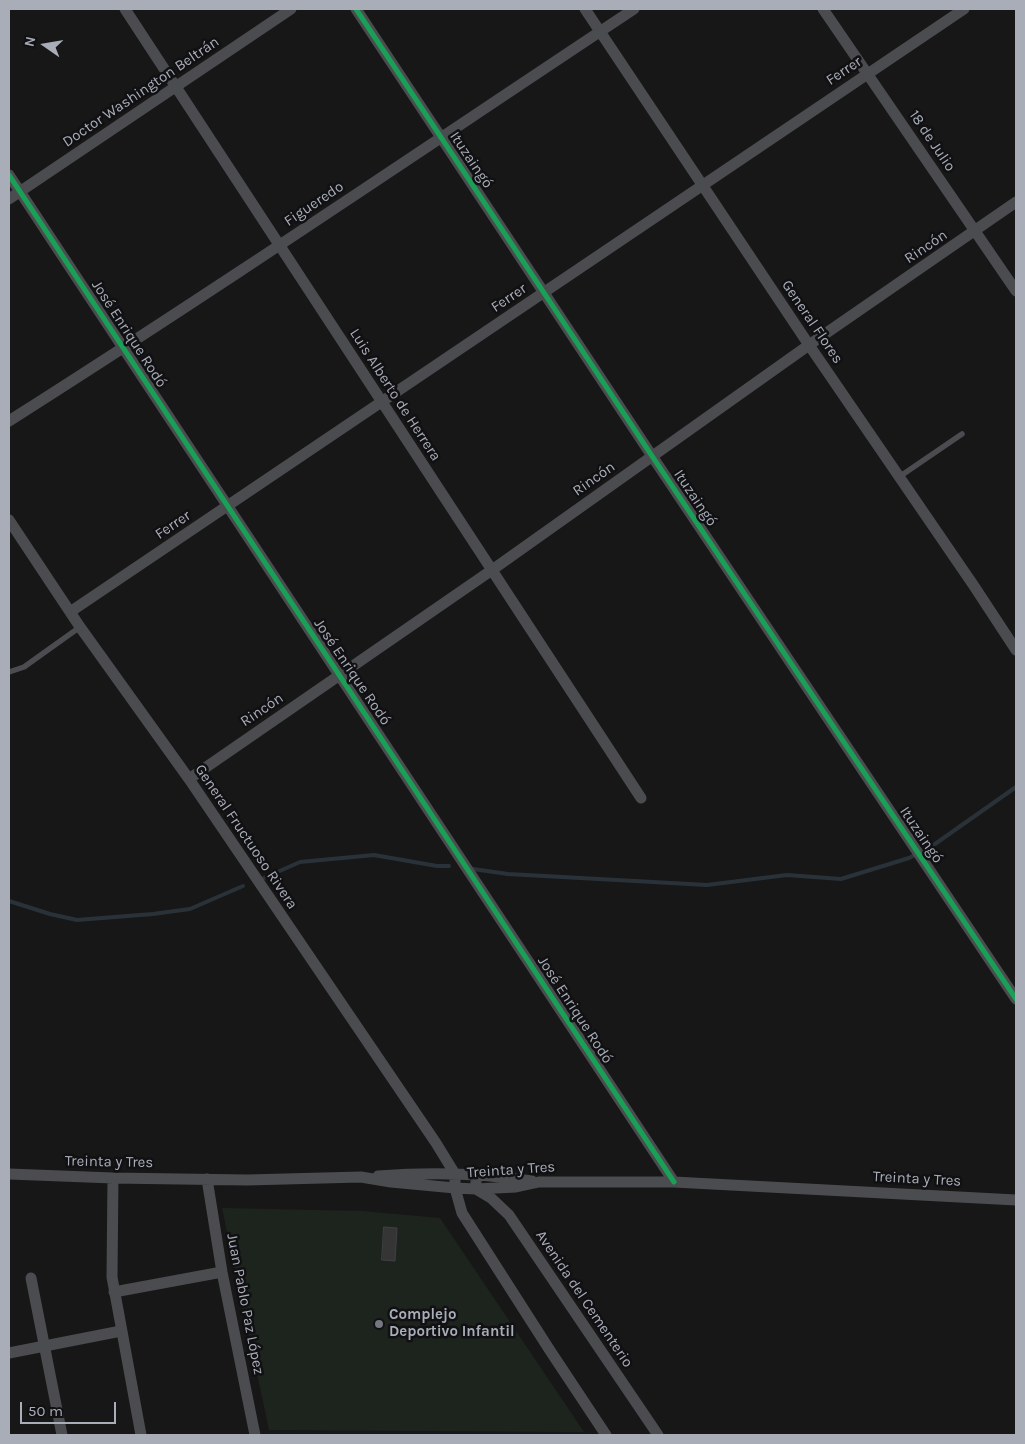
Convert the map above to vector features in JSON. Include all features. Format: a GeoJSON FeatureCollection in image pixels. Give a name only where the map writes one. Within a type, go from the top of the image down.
{"type":"FeatureCollection","features":[{"type":"Feature","properties":{"kind":"street","name":"Luis Alberto de Herrera"},"geometry":{"type":"LineString","coordinates":[[125,9],[641,798]]}},
{"type":"Feature","properties":{"kind":"street","name":"Doctor Washington Beltrán"},"geometry":{"type":"LineString","coordinates":[[9,199],[290,9]]}},
{"type":"Feature","properties":{"kind":"street","name":"Ituzaingó"},"geometry":{"type":"LineString","coordinates":[[356,9],[652,456],[1016,999]]}},
{"type":"Feature","properties":{"kind":"street","name":"General Flores"},"geometry":{"type":"LineString","coordinates":[[585,9],[809,345],[1016,650]]}},
{"type":"Feature","properties":{"kind":"street","name":"Figueredo"},"geometry":{"type":"LineString","coordinates":[[9,421],[279,246],[634,9]]}},
{"type":"Feature","properties":{"kind":"street","name":"18 de Julio"},"geometry":{"type":"LineString","coordinates":[[823,9],[1016,291]]}},
{"type":"Feature","properties":{"kind":"street","name":"Ferrer"},"geometry":{"type":"LineString","coordinates":[[70,612],[964,9]]}},
{"type":"Feature","properties":{"kind":"street","name":"José Enrique Rodó"},"geometry":{"type":"LineString","coordinates":[[9,175],[674,1182]]}},
{"type":"Feature","properties":{"kind":"street","name":"Rincón"},"geometry":{"type":"LineString","coordinates":[[189,779],[492,570],[809,345],[1016,202]]}},
{"type":"Feature","properties":{"kind":"street","name":"General Fructuoso Rivera"},"geometry":{"type":"LineString","coordinates":[[9,520],[70,612],[189,779],[436,1142],[455,1174]]}},
{"type":"Feature","properties":{"kind":"street","name":"Treinta y Tres"},"geometry":{"type":"LineString","coordinates":[[9,1174],[247,1180],[361,1177],[391,1182],[476,1189],[516,1187],[539,1182],[674,1182],[1016,1200]]}},
{"type":"Feature","properties":{"kind":"street"},"geometry":{"type":"LineString","coordinates":[[361,1177],[394,1174],[455,1174],[539,1182]]}},
{"type":"Feature","properties":{"kind":"street"},"geometry":{"type":"LineString","coordinates":[[455,1174],[455,1188],[462,1213],[548,1350],[606,1435]]}},
{"type":"Feature","properties":{"kind":"street"},"geometry":{"type":"LineString","coordinates":[[476,1175],[476,1189]]}},
{"type":"Feature","properties":{"kind":"street"},"geometry":{"type":"LineString","coordinates":[[113,1178],[111,1263],[114,1292],[141,1435]]}},
{"type":"Feature","properties":{"kind":"street","name":"Juan Pablo Paz López"},"geometry":{"type":"LineString","coordinates":[[207,1179],[222,1272],[255,1435]]}},
{"type":"Feature","properties":{"kind":"street","name":"Avenida del Cementerio"},"geometry":{"type":"LineString","coordinates":[[476,1189],[491,1198],[509,1215],[658,1435]]}},
{"type":"Feature","properties":{"kind":"street"},"geometry":{"type":"LineString","coordinates":[[114,1292],[222,1272]]}},
{"type":"Feature","properties":{"kind":"street"},"geometry":{"type":"LineString","coordinates":[[31,1278],[62,1435]]}},
{"type":"Feature","properties":{"kind":"street"},"geometry":{"type":"LineString","coordinates":[[9,1353],[121,1330]]}},
{"type":"Feature","properties":{"kind":"lane"},"geometry":{"type":"LineString","coordinates":[[899,477],[962,434]]}},
{"type":"Feature","properties":{"kind":"lane"},"geometry":{"type":"LineString","coordinates":[[9,672],[24,667],[80,626]]}},
{"type":"Feature","properties":{"kind":"shaded area","name":"Complejo Deportivo Infantil"},"geometry":{"type":"Polygon","coordinates":[[[222,1208],[361,1211],[440,1218],[584,1432],[269,1430],[222,1208]]]}},
{"type":"Feature","properties":{"kind":"building"},"geometry":{"type":"Polygon","coordinates":[[[384,1227],[397,1228],[395,1261],[382,1260],[384,1227]]]}},
{"type":"Feature","properties":{"kind":"waterway"},"geometry":{"type":"LineString","coordinates":[[473,869],[508,874],[707,885],[787,875],[841,879],[909,858],[935,844],[1016,787]]}},
{"type":"Feature","properties":{"kind":"waterway"},"geometry":{"type":"LineString","coordinates":[[264,878],[300,862],[374,855],[437,866],[449,866]]}},
{"type":"Feature","properties":{"kind":"waterway"},"geometry":{"type":"LineString","coordinates":[[9,901],[77,920],[190,909],[243,886]]}},
{"type":"Feature","properties":{"kind":"cycle path"},"geometry":{"type":"LineString","coordinates":[[356,9],[652,456],[1016,999]]}},
{"type":"Feature","properties":{"kind":"cycle path"},"geometry":{"type":"LineString","coordinates":[[9,175],[674,1182]]}},
{"type":"Feature","properties":{"kind":"place","name":"Complejo Deportivo Infantil"},"geometry":{"type":"Point","coordinates":[379,1324]}}]}
